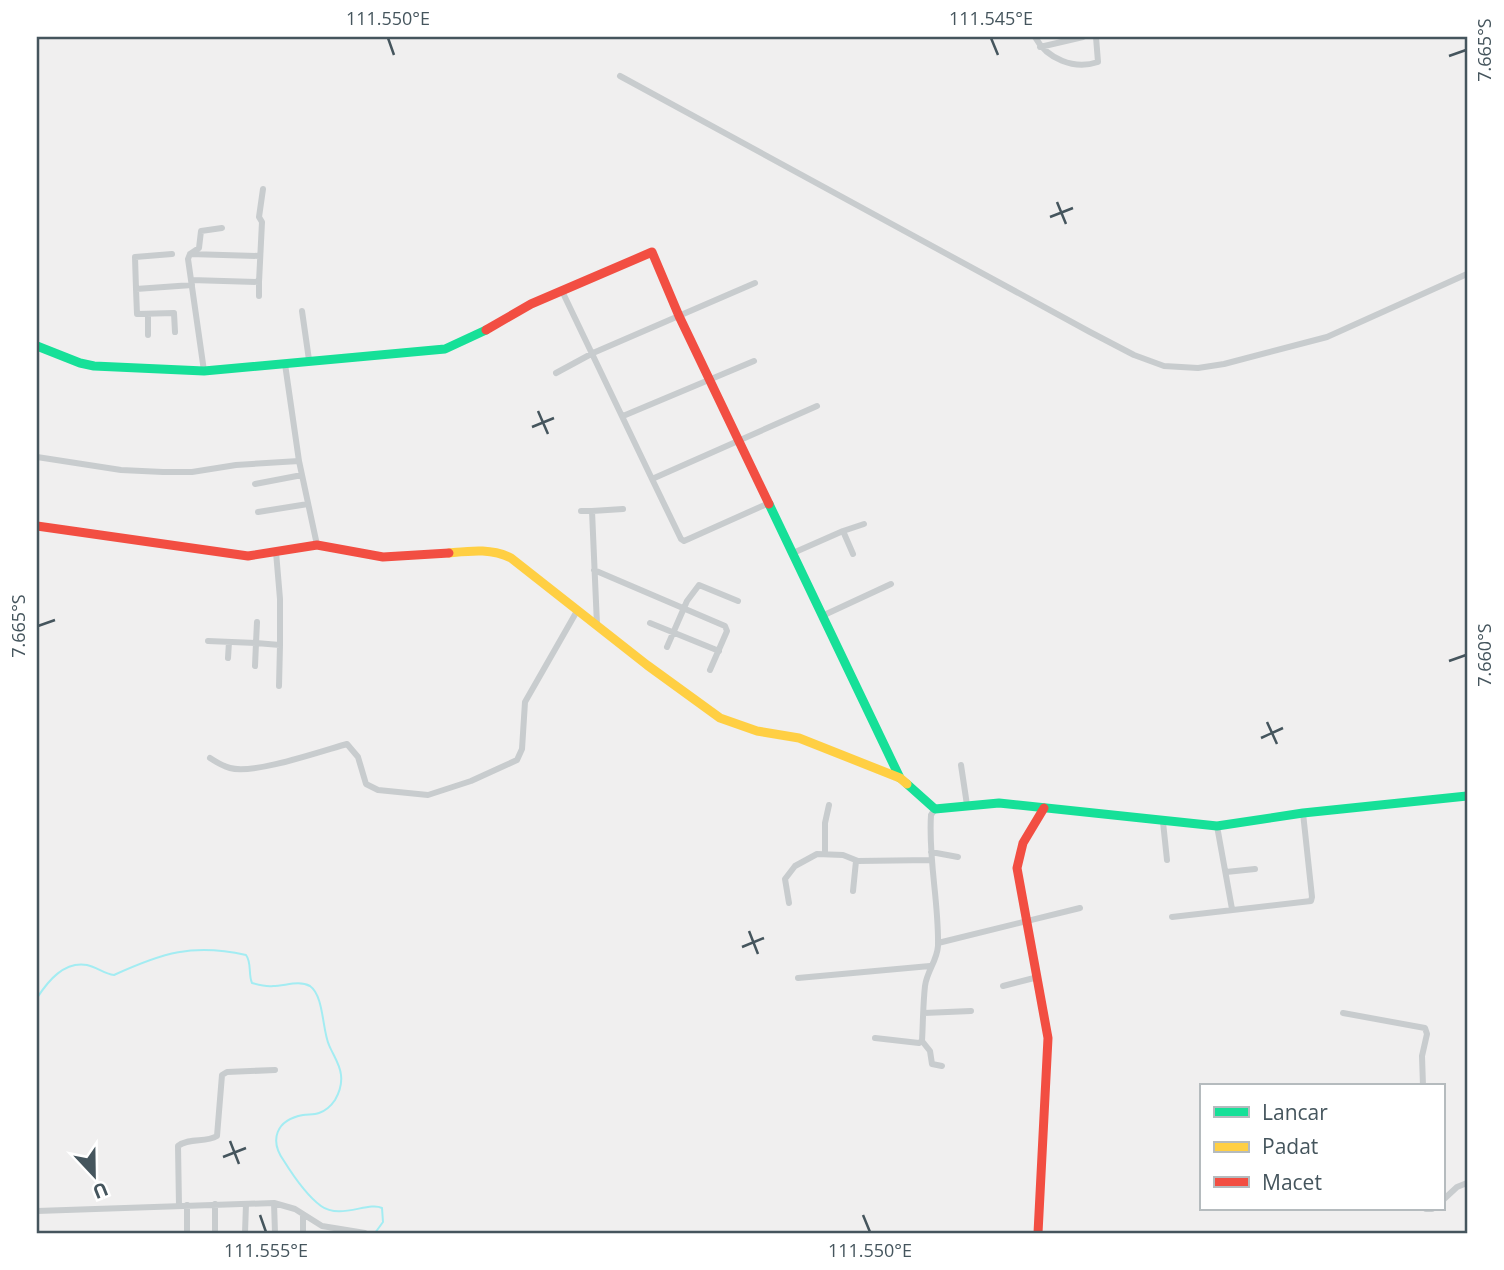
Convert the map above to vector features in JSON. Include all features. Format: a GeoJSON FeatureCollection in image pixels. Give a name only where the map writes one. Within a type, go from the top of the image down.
{"type":"FeatureCollection","features":[{"type":"Feature","properties":{"kind":"street"},"geometry":{"type":"LineString","coordinates":[[1035,37],[1040,47],[1050,55],[1068,63],[1093,64],[1099,60],[1096,37]]}},
{"type":"Feature","properties":{"kind":"street"},"geometry":{"type":"LineString","coordinates":[[1040,47],[1083,37]]}},
{"type":"Feature","properties":{"kind":"street"},"geometry":{"type":"LineString","coordinates":[[620,76],[1090,332],[1134,355],[1164,366],[1198,368],[1224,364],[1327,337],[1467,274]]}},
{"type":"Feature","properties":{"kind":"street"},"geometry":{"type":"LineString","coordinates":[[259,296],[262,222],[259,217],[264,189]]}},
{"type":"Feature","properties":{"kind":"street"},"geometry":{"type":"LineString","coordinates":[[204,371],[188,259],[190,254],[199,248],[201,231],[222,228]]}},
{"type":"Feature","properties":{"kind":"street"},"geometry":{"type":"LineString","coordinates":[[37,346],[80,363],[110,368],[204,371],[445,349],[485,331],[531,304],[652,252],[679,316],[900,778]]}},
{"type":"Feature","properties":{"kind":"street"},"geometry":{"type":"LineString","coordinates":[[172,254],[135,257],[136,289],[137,314],[174,313],[175,332]]}},
{"type":"Feature","properties":{"kind":"street"},"geometry":{"type":"LineString","coordinates":[[190,254],[260,256]]}},
{"type":"Feature","properties":{"kind":"street"},"geometry":{"type":"LineString","coordinates":[[136,289],[191,282],[258,282]]}},
{"type":"Feature","properties":{"kind":"street"},"geometry":{"type":"LineString","coordinates":[[556,373],[755,283]]}},
{"type":"Feature","properties":{"kind":"street"},"geometry":{"type":"LineString","coordinates":[[562,290],[681,540],[769,503]]}},
{"type":"Feature","properties":{"kind":"street"},"geometry":{"type":"LineString","coordinates":[[302,311],[309,360]]}},
{"type":"Feature","properties":{"kind":"street"},"geometry":{"type":"LineString","coordinates":[[148,314],[148,335]]}},
{"type":"Feature","properties":{"kind":"street"},"geometry":{"type":"LineString","coordinates":[[623,416],[754,361]]}},
{"type":"Feature","properties":{"kind":"street"},"geometry":{"type":"LineString","coordinates":[[285,364],[299,461],[317,545]]}},
{"type":"Feature","properties":{"kind":"street"},"geometry":{"type":"LineString","coordinates":[[652,479],[817,406]]}},
{"type":"Feature","properties":{"kind":"street"},"geometry":{"type":"LineString","coordinates":[[37,457],[121,470],[163,472],[192,472],[236,465],[299,461]]}},
{"type":"Feature","properties":{"kind":"street"},"geometry":{"type":"LineString","coordinates":[[255,484],[302,475]]}},
{"type":"Feature","properties":{"kind":"street"},"geometry":{"type":"LineString","coordinates":[[258,512],[308,504]]}},
{"type":"Feature","properties":{"kind":"street"},"geometry":{"type":"LineString","coordinates":[[581,511],[622,509]]}},
{"type":"Feature","properties":{"kind":"street"},"geometry":{"type":"LineString","coordinates":[[592,511],[597,625]]}},
{"type":"Feature","properties":{"kind":"street"},"geometry":{"type":"LineString","coordinates":[[793,553],[864,524]]}},
{"type":"Feature","properties":{"kind":"street"},"geometry":{"type":"LineString","coordinates":[[37,526],[248,556],[317,545],[383,557],[426,556],[477,550],[501,553],[677,687],[733,724],[799,738],[900,778],[934,809],[999,803],[1217,826],[1303,813],[1467,796]]}},
{"type":"Feature","properties":{"kind":"street"},"geometry":{"type":"LineString","coordinates":[[843,531],[853,554]]}},
{"type":"Feature","properties":{"kind":"street"},"geometry":{"type":"LineString","coordinates":[[276,552],[280,599],[279,686]]}},
{"type":"Feature","properties":{"kind":"street"},"geometry":{"type":"LineString","coordinates":[[594,570],[724,626],[727,631],[710,670]]}},
{"type":"Feature","properties":{"kind":"street"},"geometry":{"type":"LineString","coordinates":[[667,647],[683,608],[692,592],[701,584],[738,601]]}},
{"type":"Feature","properties":{"kind":"street"},"geometry":{"type":"LineString","coordinates":[[822,616],[891,584]]}},
{"type":"Feature","properties":{"kind":"street"},"geometry":{"type":"LineString","coordinates":[[210,758],[230,768],[239,769],[273,765],[347,744],[358,757],[366,785],[377,790],[428,795],[471,781],[517,760],[522,749],[526,702],[577,611]]}},
{"type":"Feature","properties":{"kind":"street"},"geometry":{"type":"LineString","coordinates":[[255,666],[257,622]]}},
{"type":"Feature","properties":{"kind":"street"},"geometry":{"type":"LineString","coordinates":[[650,623],[719,651]]}},
{"type":"Feature","properties":{"kind":"street"},"geometry":{"type":"LineString","coordinates":[[208,641],[280,645]]}},
{"type":"Feature","properties":{"kind":"street"},"geometry":{"type":"LineString","coordinates":[[228,658],[229,642]]}},
{"type":"Feature","properties":{"kind":"street"},"geometry":{"type":"LineString","coordinates":[[961,765],[967,805]]}},
{"type":"Feature","properties":{"kind":"street"},"geometry":{"type":"LineString","coordinates":[[825,853],[825,823],[829,805]]}},
{"type":"Feature","properties":{"kind":"street"},"geometry":{"type":"LineString","coordinates":[[1038,1233],[1048,1038],[1018,878],[1018,859],[1027,832],[1044,808]]}},
{"type":"Feature","properties":{"kind":"street"},"geometry":{"type":"LineString","coordinates":[[934,809],[931,815],[931,856],[938,943],[936,960],[930,966],[925,984],[922,1041],[930,1051],[932,1064],[942,1066]]}},
{"type":"Feature","properties":{"kind":"street"},"geometry":{"type":"LineString","coordinates":[[1172,917],[1308,902],[1312,899],[1303,813]]}},
{"type":"Feature","properties":{"kind":"street"},"geometry":{"type":"LineString","coordinates":[[1163,822],[1167,860]]}},
{"type":"Feature","properties":{"kind":"street"},"geometry":{"type":"LineString","coordinates":[[1217,826],[1232,909]]}},
{"type":"Feature","properties":{"kind":"street"},"geometry":{"type":"LineString","coordinates":[[789,903],[786,877],[808,857],[825,853],[843,855],[856,861],[958,857]]}},
{"type":"Feature","properties":{"kind":"street"},"geometry":{"type":"LineString","coordinates":[[853,891],[856,861]]}},
{"type":"Feature","properties":{"kind":"street"},"geometry":{"type":"LineString","coordinates":[[1226,872],[1255,869]]}},
{"type":"Feature","properties":{"kind":"street"},"geometry":{"type":"LineString","coordinates":[[938,943],[1080,908]]}},
{"type":"Feature","properties":{"kind":"street"},"geometry":{"type":"LineString","coordinates":[[798,978],[930,966]]}},
{"type":"Feature","properties":{"kind":"street"},"geometry":{"type":"LineString","coordinates":[[1003,986],[1038,977]]}},
{"type":"Feature","properties":{"kind":"street"},"geometry":{"type":"LineString","coordinates":[[924,1013],[971,1011]]}},
{"type":"Feature","properties":{"kind":"street"},"geometry":{"type":"LineString","coordinates":[[1343,1013],[1425,1028],[1427,1034],[1422,1056],[1423,1084]]}},
{"type":"Feature","properties":{"kind":"street"},"geometry":{"type":"LineString","coordinates":[[875,1038],[919,1043],[922,1041]]}},
{"type":"Feature","properties":{"kind":"street"},"geometry":{"type":"LineString","coordinates":[[187,1233],[178,1146],[186,1141],[217,1136],[222,1075],[227,1072],[275,1070]]}},
{"type":"Feature","properties":{"kind":"street"},"geometry":{"type":"LineString","coordinates":[[1444,1199],[1454,1189],[1467,1183]]}},
{"type":"Feature","properties":{"kind":"street"},"geometry":{"type":"LineString","coordinates":[[37,1212],[274,1203],[295,1209],[314,1224],[333,1231],[365,1233]]}},
{"type":"Feature","properties":{"kind":"street"},"geometry":{"type":"LineString","coordinates":[[274,1203],[275,1233]]}},
{"type":"Feature","properties":{"kind":"street"},"geometry":{"type":"LineString","coordinates":[[215,1204],[215,1233]]}},
{"type":"Feature","properties":{"kind":"street"},"geometry":{"type":"LineString","coordinates":[[245,1233],[246,1204]]}},
{"type":"Feature","properties":{"kind":"street"},"geometry":{"type":"LineString","coordinates":[[303,1216],[303,1233]]}},
{"type":"Feature","properties":{"kind":"waterway"},"geometry":{"type":"LineString","coordinates":[[37,998],[57,974],[71,966],[87,965],[114,975],[147,961],[194,950],[246,955],[252,983],[268,986],[297,983],[310,986],[318,997],[327,1038],[338,1063],[341,1085],[335,1100],[326,1110],[294,1118],[281,1126],[276,1139],[277,1146],[296,1179],[321,1206],[337,1211],[376,1206],[382,1208],[383,1222],[375,1233]]}},
{"type":"Feature","properties":{"kind":"traffic: fast"},"geometry":{"type":"LineString","coordinates":[[37,346],[94,366],[204,371],[445,349],[486,330]]}},
{"type":"Feature","properties":{"kind":"traffic: fast"},"geometry":{"type":"LineString","coordinates":[[769,504],[900,778]]}},
{"type":"Feature","properties":{"kind":"traffic: fast"},"geometry":{"type":"LineString","coordinates":[[907,784],[935,809],[999,803],[1217,826],[1303,813],[1467,796]]}},
{"type":"Feature","properties":{"kind":"traffic: slow"},"geometry":{"type":"LineString","coordinates":[[449,553],[488,551],[511,558],[647,665],[720,718],[757,731],[799,738],[900,778],[907,784]]}},
{"type":"Feature","properties":{"kind":"traffic: jam"},"geometry":{"type":"LineString","coordinates":[[486,330],[531,304],[652,252],[679,316],[769,504]]}},
{"type":"Feature","properties":{"kind":"traffic: jam"},"geometry":{"type":"LineString","coordinates":[[37,526],[248,556],[317,545],[383,557],[449,553]]}},
{"type":"Feature","properties":{"kind":"traffic: jam"},"geometry":{"type":"LineString","coordinates":[[1038,1233],[1048,1038],[1017,868],[1023,843],[1044,808]]}}]}
